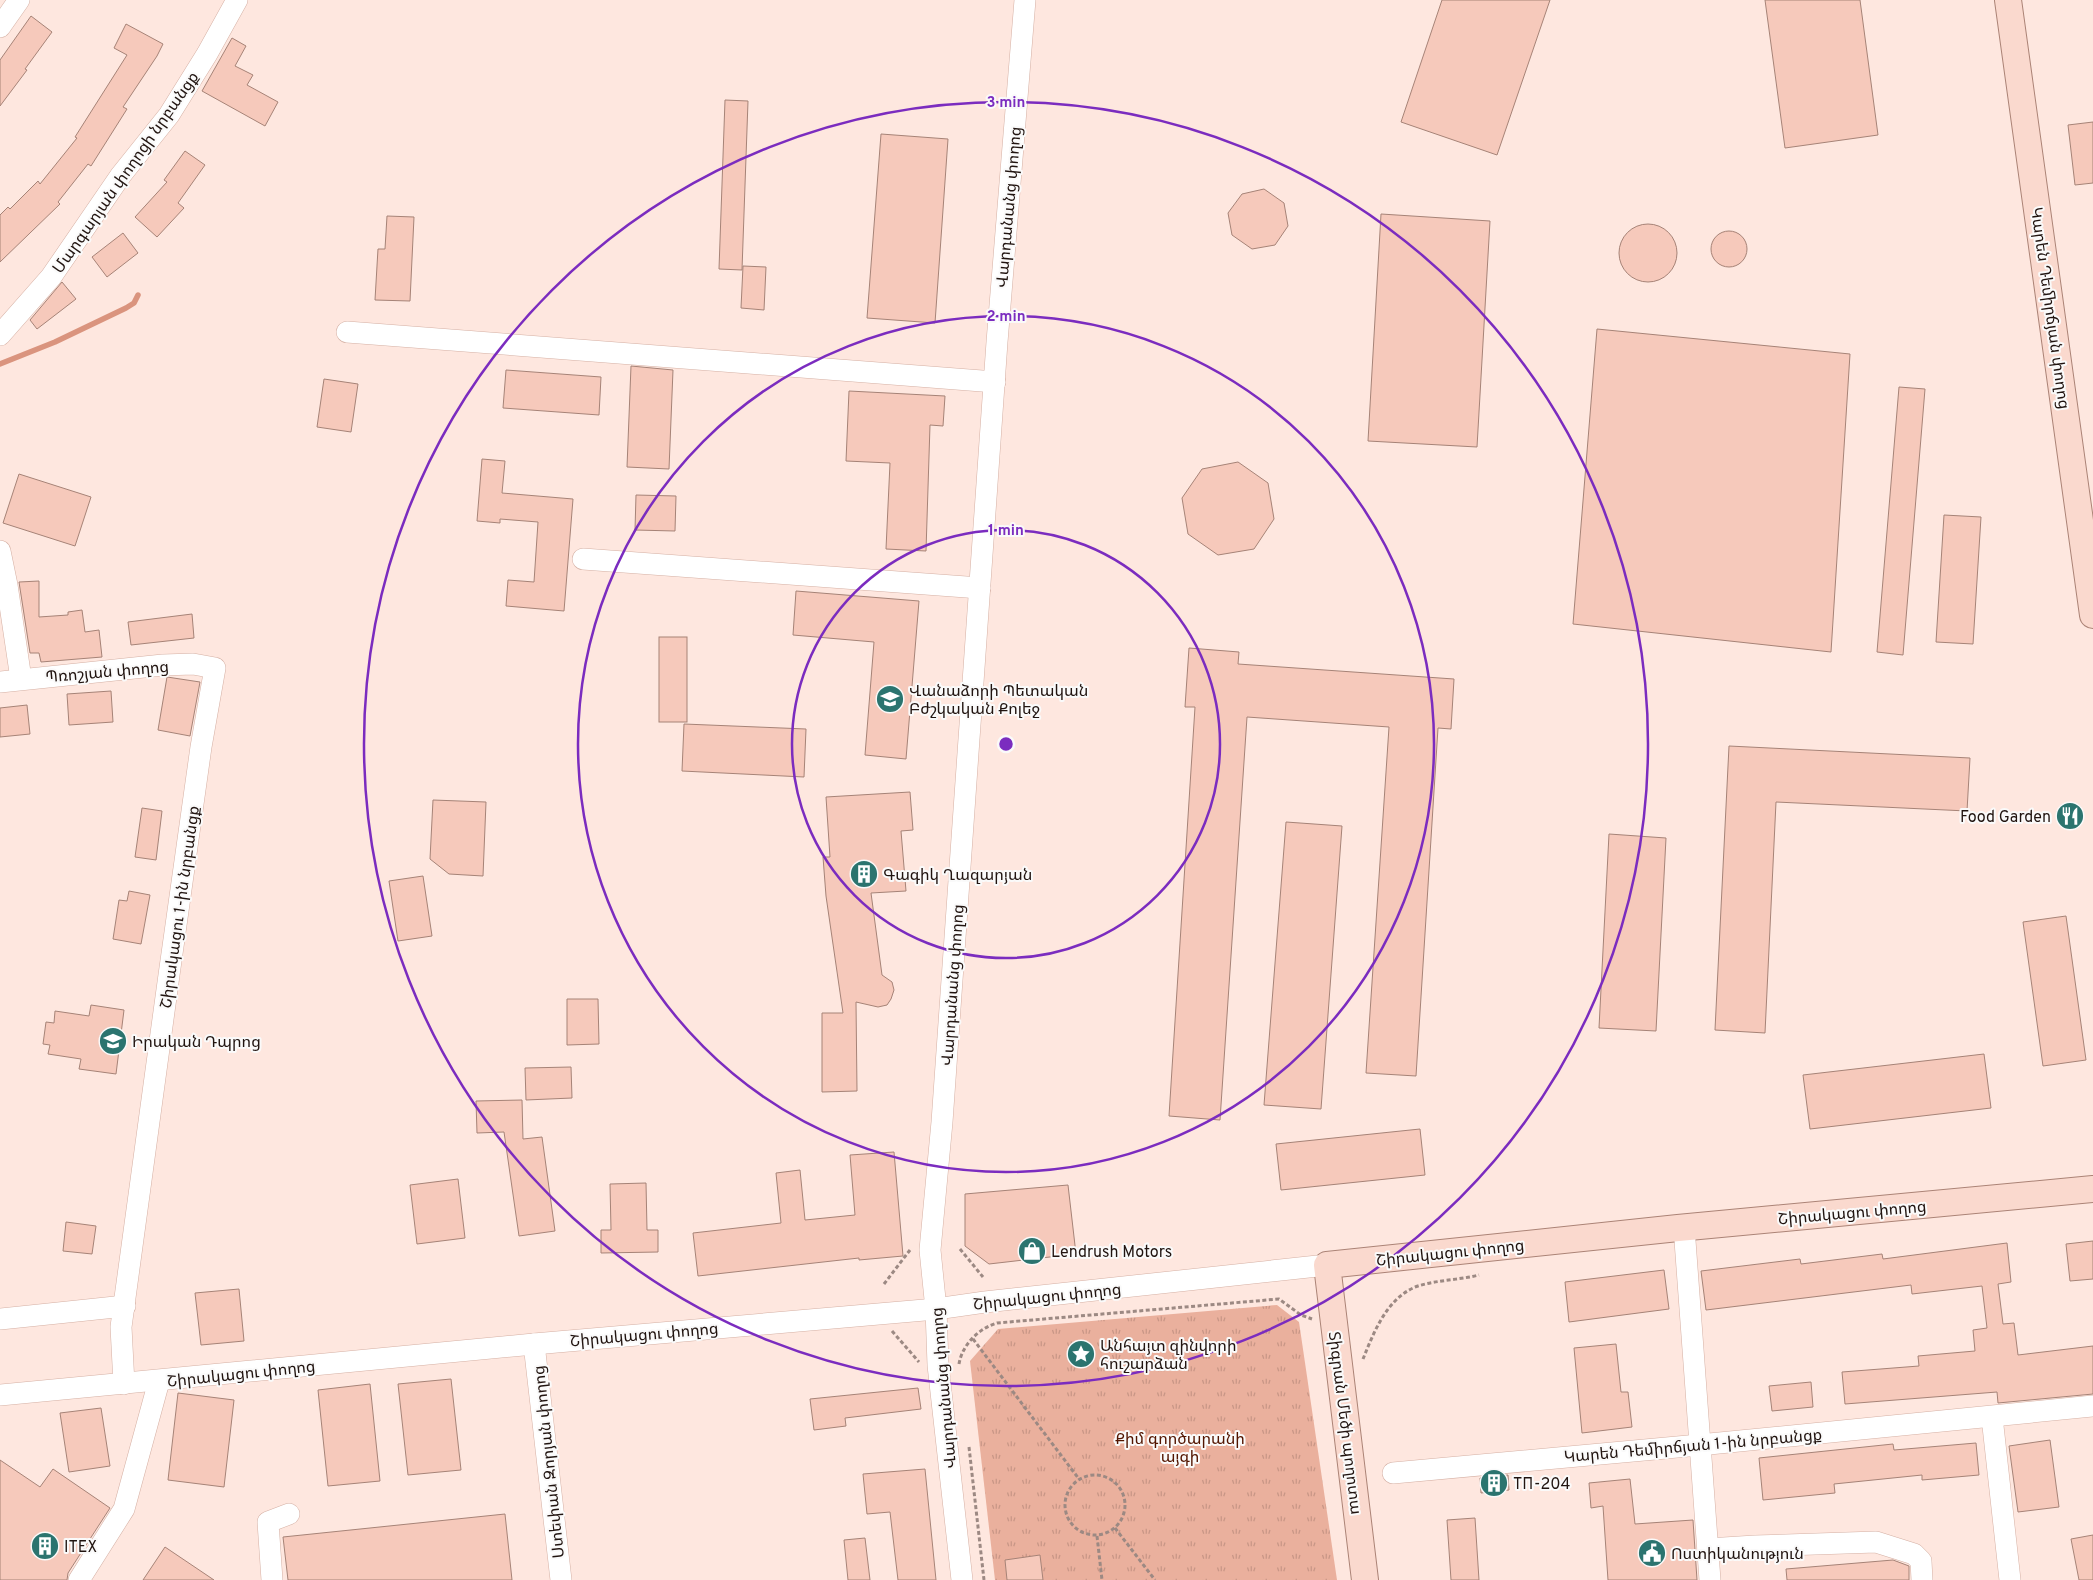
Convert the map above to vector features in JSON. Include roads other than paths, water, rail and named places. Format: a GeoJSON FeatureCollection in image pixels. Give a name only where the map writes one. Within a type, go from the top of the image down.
{"type":"FeatureCollection","features":[{"type":"Feature","properties":{"kind":"main road","name":"Կարեն Դեմիրճյան փողոց"},"geometry":{"type":"LineString","coordinates":[[2008,0],[2093,615]]}},
{"type":"Feature","properties":{"kind":"main road","name":"Շիրակացու փողոց"},"geometry":{"type":"LineString","coordinates":[[1327,1265],[1684,1227],[2093,1189]]}},
{"type":"Feature","properties":{"kind":"main road","name":"Տիգրան Մեծի պողոտա"},"geometry":{"type":"LineString","coordinates":[[1327,1265],[1365,1580]]}},
{"type":"Feature","properties":{"kind":"street"},"geometry":{"type":"LineString","coordinates":[[0,27],[19,0]]}},
{"type":"Feature","properties":{"kind":"street","name":"Մարգարյան փողոցի նրբանցք"},"geometry":{"type":"LineString","coordinates":[[0,335],[51,277],[121,175],[169,115],[207,54],[236,0]]}},
{"type":"Feature","properties":{"kind":"street","name":"Վարդանանց փողոց"},"geometry":{"type":"LineString","coordinates":[[962,1580],[938,1365],[936,1309],[930,1250],[942,1122],[994,382],[1025,0]]}},
{"type":"Feature","properties":{"kind":"street"},"geometry":{"type":"LineString","coordinates":[[347,332],[994,382]]}},
{"type":"Feature","properties":{"kind":"street"},"geometry":{"type":"LineString","coordinates":[[0,552],[7,584],[21,679]]}},
{"type":"Feature","properties":{"kind":"street"},"geometry":{"type":"LineString","coordinates":[[583,559],[980,588]]}},
{"type":"Feature","properties":{"kind":"street","name":"Պռոշյան փողոց"},"geometry":{"type":"LineString","coordinates":[[0,682],[163,665],[193,664],[214,668]]}},
{"type":"Feature","properties":{"kind":"street","name":"Շիրակացու 1-ին նրբանցք"},"geometry":{"type":"LineString","coordinates":[[124,1384],[121,1327],[169,975],[214,668]]}},
{"type":"Feature","properties":{"kind":"street"},"geometry":{"type":"LineString","coordinates":[[1684,1227],[1710,1580]]}},
{"type":"Feature","properties":{"kind":"street","name":"Շիրակացու փողոց"},"geometry":{"type":"LineString","coordinates":[[0,1395],[534,1344],[936,1309],[1327,1265]]}},
{"type":"Feature","properties":{"kind":"street"},"geometry":{"type":"LineString","coordinates":[[0,1319],[125,1306]]}},
{"type":"Feature","properties":{"kind":"street","name":"Ստեփան Զորյան փողոց"},"geometry":{"type":"LineString","coordinates":[[534,1344],[561,1580]]}},
{"type":"Feature","properties":{"kind":"street"},"geometry":{"type":"LineString","coordinates":[[79,1580],[124,1509],[159,1381]]}},
{"type":"Feature","properties":{"kind":"street","name":"Կարեն Դեմիրճյան 1-ին նրբանցք"},"geometry":{"type":"LineString","coordinates":[[1393,1473],[2093,1406]]}},
{"type":"Feature","properties":{"kind":"street"},"geometry":{"type":"LineString","coordinates":[[1992,1417],[2010,1580]]}},
{"type":"Feature","properties":{"kind":"street"},"geometry":{"type":"LineString","coordinates":[[272,1580],[268,1522],[289,1514]]}},
{"type":"Feature","properties":{"kind":"street"},"geometry":{"type":"LineString","coordinates":[[1708,1549],[1876,1542],[1914,1554],[1921,1561],[1922,1580]]}},
{"type":"Feature","properties":{"kind":"waterway"},"geometry":{"type":"LineString","coordinates":[[0,364],[55,342],[126,308],[134,303],[138,295]]}},
{"type":"Feature","properties":{"kind":"place","name":"Վանաձորի Պետական Բժշկական Քոլեջ"},"geometry":{"type":"Point","coordinates":[890,699]}},
{"type":"Feature","properties":{"kind":"place","name":"Food Garden"},"geometry":{"type":"Point","coordinates":[2070,816]}},
{"type":"Feature","properties":{"kind":"place","name":"Գագիկ Ղազարյան"},"geometry":{"type":"Point","coordinates":[864,874]}},
{"type":"Feature","properties":{"kind":"place","name":"Իրական Դպրոց"},"geometry":{"type":"Point","coordinates":[113,1041]}},
{"type":"Feature","properties":{"kind":"place","name":"Lendrush Motors"},"geometry":{"type":"Point","coordinates":[1032,1251]}},
{"type":"Feature","properties":{"kind":"place","name":"Անհայտ զինվորի հուշարձան"},"geometry":{"type":"Point","coordinates":[1081,1354]}},
{"type":"Feature","properties":{"kind":"place","name":"ТП-204"},"geometry":{"type":"Point","coordinates":[1494,1483]}},
{"type":"Feature","properties":{"kind":"place","name":"ITEX"},"geometry":{"type":"Point","coordinates":[45,1546]}},
{"type":"Feature","properties":{"kind":"place","name":"Ոստիկանություն"},"geometry":{"type":"Point","coordinates":[1652,1553]}},
{"type":"Feature","properties":{"kind":"park label","name":"Քիմ գործարանի այգի"},"geometry":{"type":"Point","coordinates":[1180,1447]}}]}
